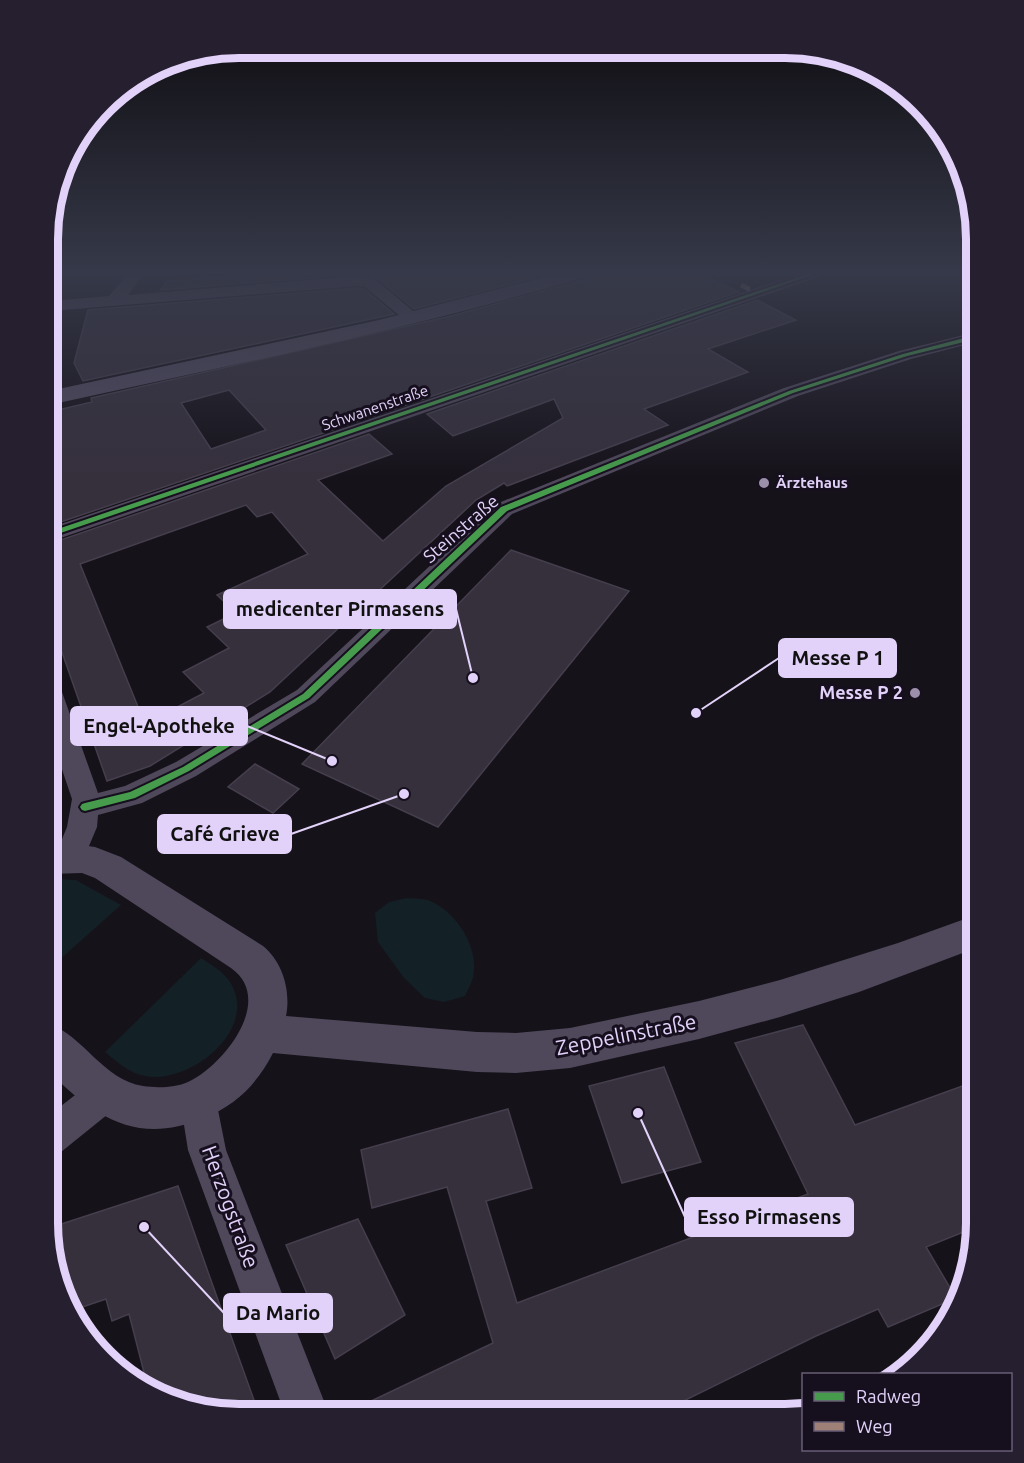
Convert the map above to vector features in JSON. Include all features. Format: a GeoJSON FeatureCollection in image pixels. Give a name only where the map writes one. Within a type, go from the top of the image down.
{"type":"FeatureCollection","features":[{"type":"Feature","properties":{"kind":"main road"},"geometry":{"type":"LineString","coordinates":[[58,396],[299,342]]}},
{"type":"Feature","properties":{"kind":"street","name":"Schwanenstraße"},"geometry":{"type":"LineString","coordinates":[[58,532],[612,342]]}},
{"type":"Feature","properties":{"kind":"street","name":"Steinstraße"},"geometry":{"type":"LineString","coordinates":[[85,807],[132,795],[186,769],[306,696],[504,509],[791,392],[905,355],[955,342]]}},
{"type":"Feature","properties":{"kind":"street"},"geometry":{"type":"LineString","coordinates":[[58,718],[86,800],[82,827],[59,858],[104,864],[254,963],[266,982],[268,1005],[262,1033],[248,1061],[230,1080],[198,1100],[167,1108],[144,1108],[105,1094],[58,1051]]}},
{"type":"Feature","properties":{"kind":"street","name":"Zeppelinstraße"},"geometry":{"type":"LineString","coordinates":[[262,1033],[437,1049],[515,1053],[554,1050],[608,1041],[727,1014],[841,980],[965,935]]}},
{"type":"Feature","properties":{"kind":"street"},"geometry":{"type":"LineString","coordinates":[[58,1130],[105,1094]]}},
{"type":"Feature","properties":{"kind":"street","name":"Herzogstraße"},"geometry":{"type":"LineString","coordinates":[[198,1100],[207,1150],[304,1405]]}},
{"type":"Feature","properties":{"kind":"shaded area"},"geometry":{"type":"Polygon","coordinates":[[[58,879],[76,880],[121,905],[58,961],[58,879]]]}},
{"type":"Feature","properties":{"kind":"shaded area"},"geometry":{"type":"Polygon","coordinates":[[[407,898],[427,900],[440,906],[464,933],[470,944],[474,967],[473,978],[465,996],[444,1002],[425,998],[404,978],[378,942],[375,913],[389,902],[407,898]]]}},
{"type":"Feature","properties":{"kind":"shaded area"},"geometry":{"type":"Polygon","coordinates":[[[201,958],[217,968],[227,978],[237,1000],[236,1018],[228,1035],[216,1050],[200,1063],[181,1072],[163,1076],[145,1076],[134,1072],[105,1052],[201,958]]]}},
{"type":"Feature","properties":{"kind":"building"},"geometry":{"type":"Polygon","coordinates":[[[79,342],[263,342],[83,381],[74,363],[79,342]]]}},
{"type":"Feature","properties":{"kind":"building"},"geometry":{"type":"Polygon","coordinates":[[[336,342],[591,342],[58,523],[58,410],[92,402],[91,398],[336,342]],[[229,390],[181,403],[211,449],[266,430],[229,390]]]}},
{"type":"Feature","properties":{"kind":"building"},"geometry":{"type":"Polygon","coordinates":[[[635,342],[728,342],[708,349],[748,372],[644,409],[668,425],[507,486],[504,483],[476,500],[270,692],[150,766],[107,781],[58,641],[58,541],[369,434],[392,454],[318,480],[383,541],[446,486],[563,418],[554,399],[453,436],[427,414],[635,342]],[[246,505],[80,564],[145,724],[204,693],[183,672],[229,648],[207,627],[236,613],[217,595],[308,554],[272,512],[257,517],[246,505]]]}},
{"type":"Feature","properties":{"kind":"building"},"geometry":{"type":"Polygon","coordinates":[[[511,550],[629,591],[438,827],[302,764],[511,550]]]}},
{"type":"Feature","properties":{"kind":"building"},"geometry":{"type":"Polygon","coordinates":[[[255,764],[299,789],[273,813],[228,787],[255,764]]]}},
{"type":"Feature","properties":{"kind":"building"},"geometry":{"type":"Polygon","coordinates":[[[803,1025],[855,1125],[965,1085],[965,1231],[926,1247],[952,1291],[948,1302],[888,1327],[878,1309],[816,1336],[675,1405],[363,1405],[493,1343],[447,1187],[372,1208],[361,1150],[508,1109],[532,1188],[486,1201],[517,1303],[808,1194],[735,1043],[803,1025]]]}},
{"type":"Feature","properties":{"kind":"building"},"geometry":{"type":"Polygon","coordinates":[[[664,1067],[701,1162],[622,1183],[589,1086],[664,1067]]]}},
{"type":"Feature","properties":{"kind":"building"},"geometry":{"type":"Polygon","coordinates":[[[178,1186],[256,1405],[216,1403],[193,1398],[160,1386],[145,1378],[129,1314],[112,1321],[106,1299],[80,1308],[77,1303],[62,1258],[58,1225],[178,1186]]]}},
{"type":"Feature","properties":{"kind":"building"},"geometry":{"type":"Polygon","coordinates":[[[358,1219],[405,1315],[335,1359],[286,1245],[358,1219]]]}},
{"type":"Feature","properties":{"kind":"cycle path"},"geometry":{"type":"LineString","coordinates":[[58,532],[612,342]]}},
{"type":"Feature","properties":{"kind":"cycle path"},"geometry":{"type":"LineString","coordinates":[[85,807],[132,795],[186,769],[306,696],[504,509],[791,392],[905,355],[955,342]]}},
{"type":"Feature","properties":{"kind":"place","name":"Ärztehaus"},"geometry":{"type":"Point","coordinates":[764,483]}},
{"type":"Feature","properties":{"kind":"place","name":"medicenter Pirmasens"},"geometry":{"type":"Point","coordinates":[473,678]}},
{"type":"Feature","properties":{"kind":"place","name":"Messe P 2"},"geometry":{"type":"Point","coordinates":[915,693]}},
{"type":"Feature","properties":{"kind":"place","name":"Messe P 1"},"geometry":{"type":"Point","coordinates":[696,713]}},
{"type":"Feature","properties":{"kind":"place","name":"Engel-Apotheke"},"geometry":{"type":"Point","coordinates":[332,761]}},
{"type":"Feature","properties":{"kind":"place","name":"Café Grieve"},"geometry":{"type":"Point","coordinates":[404,794]}},
{"type":"Feature","properties":{"kind":"place","name":"Esso Pirmasens"},"geometry":{"type":"Point","coordinates":[638,1113]}},
{"type":"Feature","properties":{"kind":"place","name":"Da Mario"},"geometry":{"type":"Point","coordinates":[144,1227]}}]}
